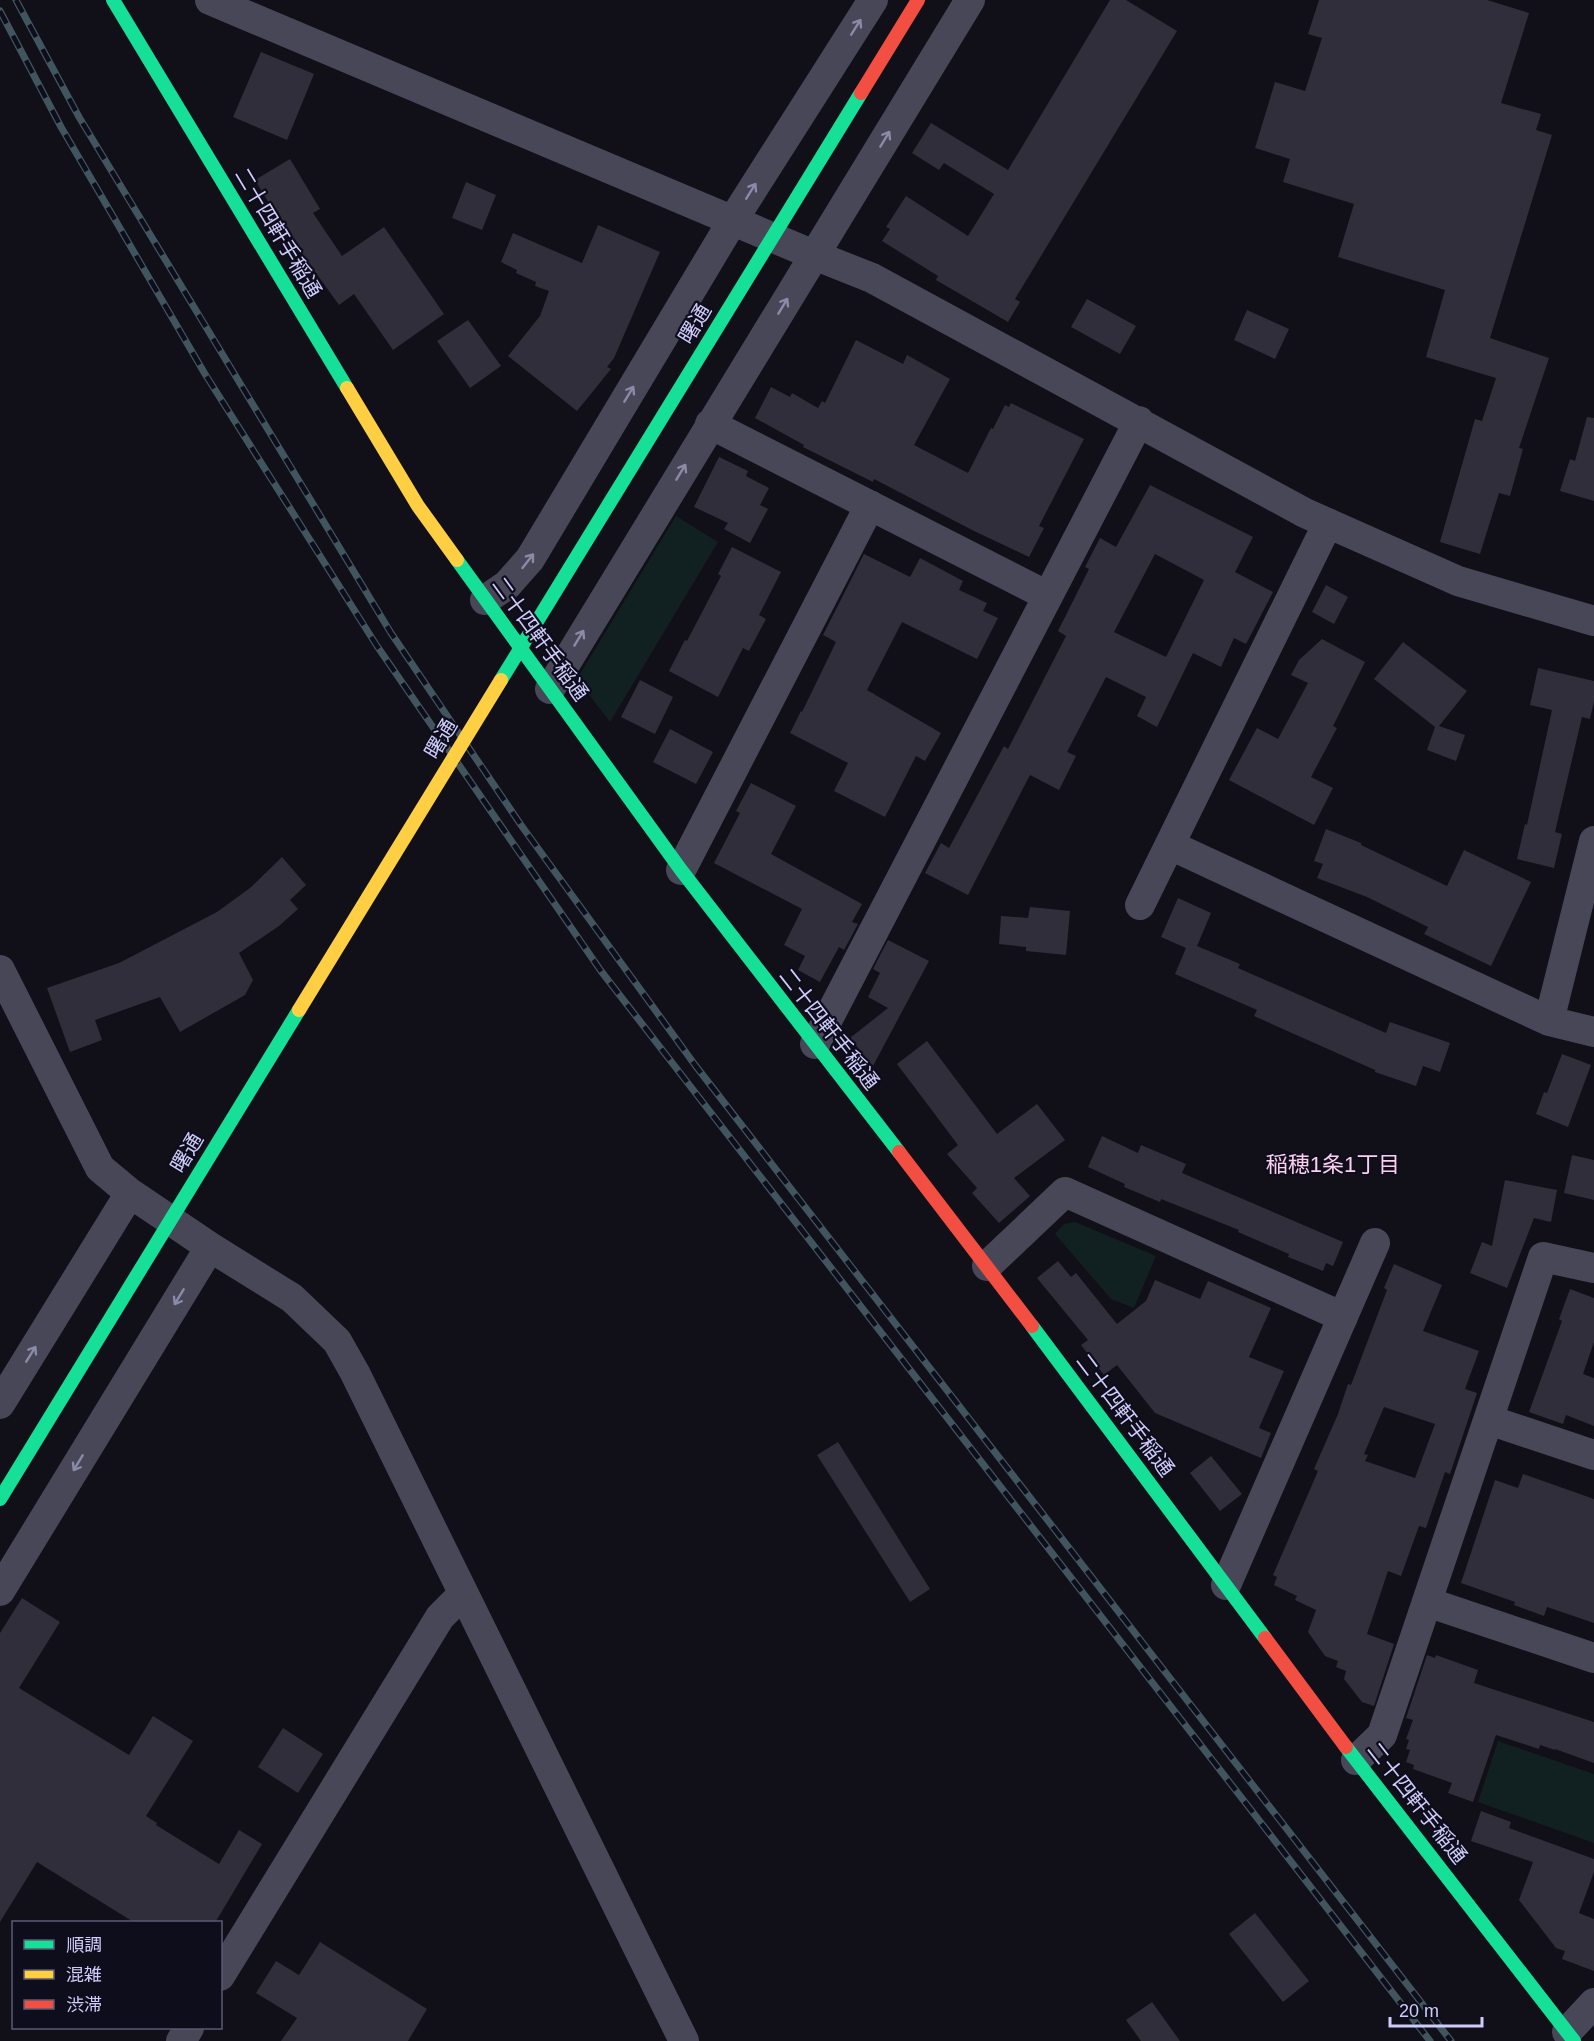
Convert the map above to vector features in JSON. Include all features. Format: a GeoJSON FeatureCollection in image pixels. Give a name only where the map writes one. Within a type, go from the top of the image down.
{"type":"FeatureCollection","features":[{"type":"Feature","properties":{"kind":"street"},"geometry":{"type":"LineString","coordinates":[[210,0],[872,278],[1305,513],[1458,581],[1594,621]]}},
{"type":"Feature","properties":{"kind":"street"},"geometry":{"type":"LineString","coordinates":[[485,600],[507,585],[530,559],[733,220],[873,0]]}},
{"type":"Feature","properties":{"kind":"street","name":"曙通"},"geometry":{"type":"LineString","coordinates":[[0,1499],[918,0]]}},
{"type":"Feature","properties":{"kind":"street"},"geometry":{"type":"LineString","coordinates":[[550,689],[970,0]]}},
{"type":"Feature","properties":{"kind":"street","name":"二十四軒手稲通"},"geometry":{"type":"LineString","coordinates":[[121,3],[418,506],[485,600],[681,870],[987,1266],[1356,1760],[1571,2036]]}},
{"type":"Feature","properties":{"kind":"street"},"geometry":{"type":"LineString","coordinates":[[815,1044],[1139,421]]}},
{"type":"Feature","properties":{"kind":"street"},"geometry":{"type":"LineString","coordinates":[[710,424],[1048,596]]}},
{"type":"Feature","properties":{"kind":"street"},"geometry":{"type":"LineString","coordinates":[[681,870],[870,505]]}},
{"type":"Feature","properties":{"kind":"street"},"geometry":{"type":"LineString","coordinates":[[1140,905],[1328,523]]}},
{"type":"Feature","properties":{"kind":"street"},"geometry":{"type":"LineString","coordinates":[[1550,1021],[1594,841]]}},
{"type":"Feature","properties":{"kind":"street"},"geometry":{"type":"LineString","coordinates":[[1170,845],[1550,1021],[1594,1032]]}},
{"type":"Feature","properties":{"kind":"street"},"geometry":{"type":"LineString","coordinates":[[0,970],[100,1168],[130,1192],[210,1247],[292,1298],[337,1341],[355,1373],[684,2041]]}},
{"type":"Feature","properties":{"kind":"street"},"geometry":{"type":"LineString","coordinates":[[0,1404],[130,1192]]}},
{"type":"Feature","properties":{"kind":"street"},"geometry":{"type":"LineString","coordinates":[[987,1266],[1065,1192],[1343,1317]]}},
{"type":"Feature","properties":{"kind":"street"},"geometry":{"type":"LineString","coordinates":[[1226,1585],[1376,1243]]}},
{"type":"Feature","properties":{"kind":"street"},"geometry":{"type":"LineString","coordinates":[[0,1590],[210,1247]]}},
{"type":"Feature","properties":{"kind":"street"},"geometry":{"type":"LineString","coordinates":[[1356,1760],[1382,1735],[1544,1257],[1594,1268]]}},
{"type":"Feature","properties":{"kind":"street"},"geometry":{"type":"LineString","coordinates":[[1489,1420],[1594,1455]]}},
{"type":"Feature","properties":{"kind":"street"},"geometry":{"type":"LineString","coordinates":[[222,1974],[440,1617],[464,1593]]}},
{"type":"Feature","properties":{"kind":"street"},"geometry":{"type":"LineString","coordinates":[[1427,1602],[1594,1658]]}},
{"type":"Feature","properties":{"kind":"street"},"geometry":{"type":"LineString","coordinates":[[1571,2036],[1594,2003]]}},
{"type":"Feature","properties":{"kind":"shaded area"},"geometry":{"type":"Polygon","coordinates":[[[676,516],[718,542],[610,722],[577,679],[676,516]]]}},
{"type":"Feature","properties":{"kind":"shaded area"},"geometry":{"type":"Polygon","coordinates":[[[1075,1222],[1156,1256],[1134,1308],[1111,1299],[1055,1234],[1064,1224],[1075,1222]]]}},
{"type":"Feature","properties":{"kind":"shaded area"},"geometry":{"type":"Polygon","coordinates":[[[1498,1741],[1594,1774],[1594,1843],[1478,1802],[1498,1741]]]}},
{"type":"Feature","properties":{"kind":"building"},"geometry":{"type":"Polygon","coordinates":[[[1110,0],[1126,0],[1177,31],[1015,299],[1020,302],[1008,322],[936,280],[938,276],[882,241],[890,229],[886,227],[906,196],[968,236],[994,194],[944,163],[939,170],[912,153],[931,123],[1008,170],[1110,0]]]}},
{"type":"Feature","properties":{"kind":"building"},"geometry":{"type":"Polygon","coordinates":[[[1319,0],[1487,0],[1529,13],[1501,103],[1541,114],[1536,130],[1552,135],[1490,338],[1549,358],[1519,448],[1523,449],[1510,496],[1499,493],[1480,554],[1440,542],[1475,419],[1482,421],[1496,378],[1426,357],[1445,290],[1338,257],[1354,204],[1283,182],[1290,159],[1255,148],[1275,82],[1305,91],[1322,38],[1308,34],[1319,0]]]}},
{"type":"Feature","properties":{"kind":"building"},"geometry":{"type":"Polygon","coordinates":[[[261,52],[314,74],[287,140],[233,117],[261,52]]]}},
{"type":"Feature","properties":{"kind":"building"},"geometry":{"type":"Polygon","coordinates":[[[290,159],[320,209],[313,213],[342,256],[384,227],[444,314],[393,350],[354,294],[339,305],[285,230],[255,180],[290,159]]]}},
{"type":"Feature","properties":{"kind":"building"},"geometry":{"type":"Polygon","coordinates":[[[466,182],[496,195],[482,230],[452,218],[466,182]]]}},
{"type":"Feature","properties":{"kind":"building"},"geometry":{"type":"Polygon","coordinates":[[[598,225],[660,252],[614,358],[607,367],[611,369],[577,411],[508,356],[540,316],[549,291],[535,286],[536,282],[516,273],[517,270],[501,262],[513,233],[582,263],[598,225]]]}},
{"type":"Feature","properties":{"kind":"building"},"geometry":{"type":"Polygon","coordinates":[[[1087,299],[1136,326],[1120,354],[1071,327],[1087,299]]]}},
{"type":"Feature","properties":{"kind":"building"},"geometry":{"type":"Polygon","coordinates":[[[1247,310],[1289,329],[1275,359],[1234,340],[1247,310]]]}},
{"type":"Feature","properties":{"kind":"building"},"geometry":{"type":"Polygon","coordinates":[[[468,320],[501,366],[470,388],[437,341],[468,320]]]}},
{"type":"Feature","properties":{"kind":"building"},"geometry":{"type":"Polygon","coordinates":[[[856,340],[903,364],[907,355],[950,379],[914,445],[968,473],[1005,405],[1009,407],[1011,403],[1084,439],[1039,526],[1044,528],[1029,557],[874,479],[873,482],[803,447],[804,445],[755,418],[771,387],[790,397],[792,393],[818,408],[822,401],[825,403],[856,340]]]}},
{"type":"Feature","properties":{"kind":"building"},"geometry":{"type":"Polygon","coordinates":[[[1587,417],[1594,418],[1594,501],[1560,491],[1570,459],[1575,461],[1587,417]]]}},
{"type":"Feature","properties":{"kind":"building"},"geometry":{"type":"Polygon","coordinates":[[[719,457],[748,471],[746,476],[769,488],[760,505],[768,509],[750,543],[724,529],[728,523],[694,507],[719,457]]]}},
{"type":"Feature","properties":{"kind":"building"},"geometry":{"type":"Polygon","coordinates":[[[1150,485],[1253,537],[1235,572],[1273,592],[1246,644],[1234,638],[1221,667],[1193,653],[1157,727],[1137,716],[1146,697],[1106,677],[1067,752],[1076,756],[1059,790],[1030,775],[968,895],[925,873],[941,843],[949,848],[1004,746],[1008,749],[1066,636],[1058,631],[1089,569],[1085,567],[1100,538],[1116,547],[1150,485]],[[1155,554],[1114,632],[1166,657],[1204,580],[1155,554]]]}},
{"type":"Feature","properties":{"kind":"building"},"geometry":{"type":"Polygon","coordinates":[[[732,547],[781,572],[759,615],[766,619],[749,651],[743,648],[718,697],[669,671],[721,576],[718,574],[732,547]]]}},
{"type":"Feature","properties":{"kind":"building"},"geometry":{"type":"Polygon","coordinates":[[[864,554],[910,577],[920,558],[963,581],[959,590],[987,603],[983,611],[998,618],[977,659],[902,622],[867,690],[941,733],[925,761],[916,756],[885,817],[834,791],[848,763],[790,733],[836,642],[823,635],[864,554]]]}},
{"type":"Feature","properties":{"kind":"building"},"geometry":{"type":"Polygon","coordinates":[[[1326,585],[1348,597],[1334,624],[1312,612],[1326,585]]]}},
{"type":"Feature","properties":{"kind":"building"},"geometry":{"type":"Polygon","coordinates":[[[1322,639],[1365,662],[1333,726],[1337,728],[1311,777],[1333,788],[1314,825],[1229,780],[1257,728],[1278,739],[1308,683],[1291,675],[1299,660],[1322,639]]]}},
{"type":"Feature","properties":{"kind":"building"},"geometry":{"type":"Polygon","coordinates":[[[1403,642],[1467,691],[1439,726],[1465,735],[1456,761],[1427,750],[1435,727],[1374,679],[1403,642]]]}},
{"type":"Feature","properties":{"kind":"building"},"geometry":{"type":"Polygon","coordinates":[[[1538,668],[1594,681],[1594,701],[1590,719],[1582,717],[1555,832],[1562,834],[1554,868],[1517,859],[1525,824],[1527,825],[1552,710],[1530,705],[1538,668]]]}},
{"type":"Feature","properties":{"kind":"building"},"geometry":{"type":"Polygon","coordinates":[[[640,680],[673,697],[655,734],[621,717],[640,680]]]}},
{"type":"Feature","properties":{"kind":"building"},"geometry":{"type":"Polygon","coordinates":[[[670,729],[713,752],[696,784],[653,762],[670,729]]]}},
{"type":"Feature","properties":{"kind":"building"},"geometry":{"type":"Polygon","coordinates":[[[751,783],[796,806],[771,854],[862,904],[852,922],[858,924],[844,950],[839,947],[820,982],[798,970],[805,956],[784,945],[802,909],[714,863],[740,813],[736,811],[751,783]]]}},
{"type":"Feature","properties":{"kind":"building"},"geometry":{"type":"Polygon","coordinates":[[[1326,829],[1361,843],[1447,886],[1464,850],[1531,882],[1491,966],[1424,934],[1428,927],[1367,897],[1317,878],[1323,864],[1314,861],[1326,829]]]}},
{"type":"Feature","properties":{"kind":"building"},"geometry":{"type":"Polygon","coordinates":[[[282,857],[306,885],[290,900],[298,909],[279,926],[239,953],[253,980],[245,995],[180,1032],[160,997],[95,1020],[102,1040],[70,1052],[47,988],[119,963],[217,912],[250,888],[282,857]]]}},
{"type":"Feature","properties":{"kind":"building"},"geometry":{"type":"Polygon","coordinates":[[[1178,898],[1211,913],[1197,946],[1240,964],[1238,968],[1386,1033],[1390,1022],[1450,1043],[1440,1072],[1423,1066],[1416,1086],[1375,1072],[1375,1070],[1254,1016],[1257,1010],[1175,974],[1186,948],[1161,937],[1178,898]]]}},
{"type":"Feature","properties":{"kind":"building"},"geometry":{"type":"Polygon","coordinates":[[[1030,907],[1070,911],[1066,955],[1026,951],[1026,947],[999,944],[1001,916],[1028,918],[1030,907]]]}},
{"type":"Feature","properties":{"kind":"building"},"geometry":{"type":"Polygon","coordinates":[[[888,940],[929,961],[873,1066],[850,1038],[888,1008],[868,997],[880,973],[873,969],[888,940]]]}},
{"type":"Feature","properties":{"kind":"building"},"geometry":{"type":"Polygon","coordinates":[[[927,1041],[997,1134],[1037,1104],[1065,1140],[1014,1178],[1030,1196],[999,1223],[972,1193],[977,1188],[947,1154],[958,1145],[897,1064],[927,1041]]]}},
{"type":"Feature","properties":{"kind":"building"},"geometry":{"type":"Polygon","coordinates":[[[1562,1054],[1591,1065],[1568,1127],[1536,1114],[1562,1054]]]}},
{"type":"Feature","properties":{"kind":"building"},"geometry":{"type":"Polygon","coordinates":[[[1102,1136],[1138,1153],[1141,1145],[1186,1164],[1182,1173],[1343,1242],[1333,1266],[1326,1263],[1323,1271],[1288,1257],[1289,1254],[1238,1232],[1239,1230],[1124,1187],[1125,1184],[1088,1167],[1102,1136]]]}},
{"type":"Feature","properties":{"kind":"building"},"geometry":{"type":"Polygon","coordinates":[[[1572,1155],[1594,1160],[1594,1200],[1564,1193],[1572,1155]]]}},
{"type":"Feature","properties":{"kind":"building"},"geometry":{"type":"Polygon","coordinates":[[[1505,1180],[1557,1190],[1551,1222],[1534,1218],[1507,1288],[1470,1273],[1482,1242],[1492,1246],[1505,1180]]]}},
{"type":"Feature","properties":{"kind":"building"},"geometry":{"type":"Polygon","coordinates":[[[1058,1261],[1071,1277],[1076,1273],[1117,1324],[1146,1301],[1155,1280],[1200,1299],[1208,1281],[1271,1308],[1249,1357],[1284,1371],[1259,1428],[1271,1433],[1261,1458],[1155,1413],[1117,1365],[1104,1375],[1081,1345],[1088,1340],[1037,1278],[1058,1261]]]}},
{"type":"Feature","properties":{"kind":"building"},"geometry":{"type":"Polygon","coordinates":[[[1394,1264],[1442,1285],[1423,1331],[1479,1351],[1465,1389],[1477,1393],[1450,1474],[1445,1472],[1426,1528],[1419,1526],[1401,1576],[1388,1571],[1367,1634],[1394,1644],[1374,1706],[1362,1702],[1344,1679],[1346,1671],[1336,1667],[1338,1661],[1325,1656],[1308,1632],[1316,1610],[1295,1600],[1297,1596],[1274,1585],[1277,1577],[1273,1575],[1318,1471],[1314,1469],[1338,1414],[1348,1384],[1351,1385],[1387,1290],[1384,1288],[1394,1264]],[[1384,1407],[1364,1454],[1368,1455],[1365,1461],[1415,1478],[1435,1424],[1384,1407]]]}},
{"type":"Feature","properties":{"kind":"building"},"geometry":{"type":"Polygon","coordinates":[[[1570,1289],[1594,1298],[1594,1342],[1583,1374],[1594,1378],[1594,1426],[1566,1415],[1563,1424],[1529,1412],[1562,1321],[1559,1319],[1570,1289]]]}},
{"type":"Feature","properties":{"kind":"building"},"geometry":{"type":"Polygon","coordinates":[[[838,1442],[930,1589],[910,1602],[817,1455],[838,1442]]]}},
{"type":"Feature","properties":{"kind":"building"},"geometry":{"type":"Polygon","coordinates":[[[1211,1456],[1242,1494],[1220,1511],[1190,1473],[1211,1456]]]}},
{"type":"Feature","properties":{"kind":"building"},"geometry":{"type":"Polygon","coordinates":[[[1523,1474],[1594,1499],[1594,1623],[1547,1607],[1544,1616],[1514,1605],[1515,1602],[1461,1583],[1495,1480],[1518,1488],[1523,1474]]]}},
{"type":"Feature","properties":{"kind":"building"},"geometry":{"type":"Polygon","coordinates":[[[22,1598],[60,1622],[19,1688],[129,1755],[153,1716],[193,1741],[146,1816],[157,1823],[156,1825],[219,1864],[239,1830],[262,1844],[216,1921],[132,1921],[37,1862],[0,1922],[0,1633],[22,1598]]]}},
{"type":"Feature","properties":{"kind":"building"},"geometry":{"type":"Polygon","coordinates":[[[1427,1655],[1435,1658],[1436,1655],[1478,1670],[1474,1683],[1594,1722],[1594,1763],[1555,1749],[1540,1745],[1539,1749],[1496,1735],[1473,1802],[1448,1793],[1452,1783],[1413,1769],[1414,1765],[1406,1762],[1410,1750],[1406,1749],[1409,1740],[1406,1739],[1413,1720],[1406,1718],[1427,1655]]]}},
{"type":"Feature","properties":{"kind":"building"},"geometry":{"type":"Polygon","coordinates":[[[283,1728],[323,1754],[298,1793],[258,1767],[283,1728]]]}},
{"type":"Feature","properties":{"kind":"building"},"geometry":{"type":"Polygon","coordinates":[[[1481,1811],[1511,1822],[1509,1828],[1594,1859],[1594,1872],[1579,1913],[1594,1919],[1594,1971],[1562,1959],[1565,1951],[1556,1948],[1519,1900],[1533,1862],[1471,1841],[1481,1811]]]}},
{"type":"Feature","properties":{"kind":"building"},"geometry":{"type":"Polygon","coordinates":[[[1255,1913],[1309,1981],[1283,2002],[1229,1934],[1255,1913]]]}},
{"type":"Feature","properties":{"kind":"building"},"geometry":{"type":"Polygon","coordinates":[[[320,1942],[427,2009],[408,2041],[281,2041],[297,2018],[256,1993],[276,1961],[299,1975],[320,1942]]]}},
{"type":"Feature","properties":{"kind":"building"},"geometry":{"type":"Polygon","coordinates":[[[1152,2002],[1180,2041],[1141,2041],[1126,2020],[1152,2002]]]}},
{"type":"Feature","properties":{"kind":"railway"},"geometry":{"type":"LineString","coordinates":[[16,0],[79,117],[391,633],[521,825],[695,1065],[1451,2041]]}},
{"type":"Feature","properties":{"kind":"railway"},"geometry":{"type":"LineString","coordinates":[[0,11],[61,127],[205,374],[377,646],[601,971],[1430,2041]]}},
{"type":"Feature","properties":{"kind":"traffic: fast"},"geometry":{"type":"LineString","coordinates":[[113,0],[347,388]]}},
{"type":"Feature","properties":{"kind":"traffic: fast"},"geometry":{"type":"LineString","coordinates":[[501,680],[861,93]]}},
{"type":"Feature","properties":{"kind":"traffic: fast"},"geometry":{"type":"LineString","coordinates":[[457,560],[681,870],[899,1152]]}},
{"type":"Feature","properties":{"kind":"traffic: fast"},"geometry":{"type":"LineString","coordinates":[[0,1499],[299,1010]]}},
{"type":"Feature","properties":{"kind":"traffic: fast"},"geometry":{"type":"LineString","coordinates":[[1032,1326],[1265,1638]]}},
{"type":"Feature","properties":{"kind":"traffic: fast"},"geometry":{"type":"LineString","coordinates":[[1346,1747],[1574,2041]]}},
{"type":"Feature","properties":{"kind":"traffic: slow"},"geometry":{"type":"LineString","coordinates":[[347,388],[418,506],[457,560]]}},
{"type":"Feature","properties":{"kind":"traffic: slow"},"geometry":{"type":"LineString","coordinates":[[299,1010],[501,680]]}},
{"type":"Feature","properties":{"kind":"traffic: jam"},"geometry":{"type":"LineString","coordinates":[[861,93],[918,0]]}},
{"type":"Feature","properties":{"kind":"traffic: jam"},"geometry":{"type":"LineString","coordinates":[[899,1152],[1032,1326]]}},
{"type":"Feature","properties":{"kind":"traffic: jam"},"geometry":{"type":"LineString","coordinates":[[1265,1638],[1346,1747]]}},
{"type":"Feature","properties":{"kind":"district","name":"稲穂1条1丁目"},"geometry":{"type":"Point","coordinates":[1333,1164]}}]}
